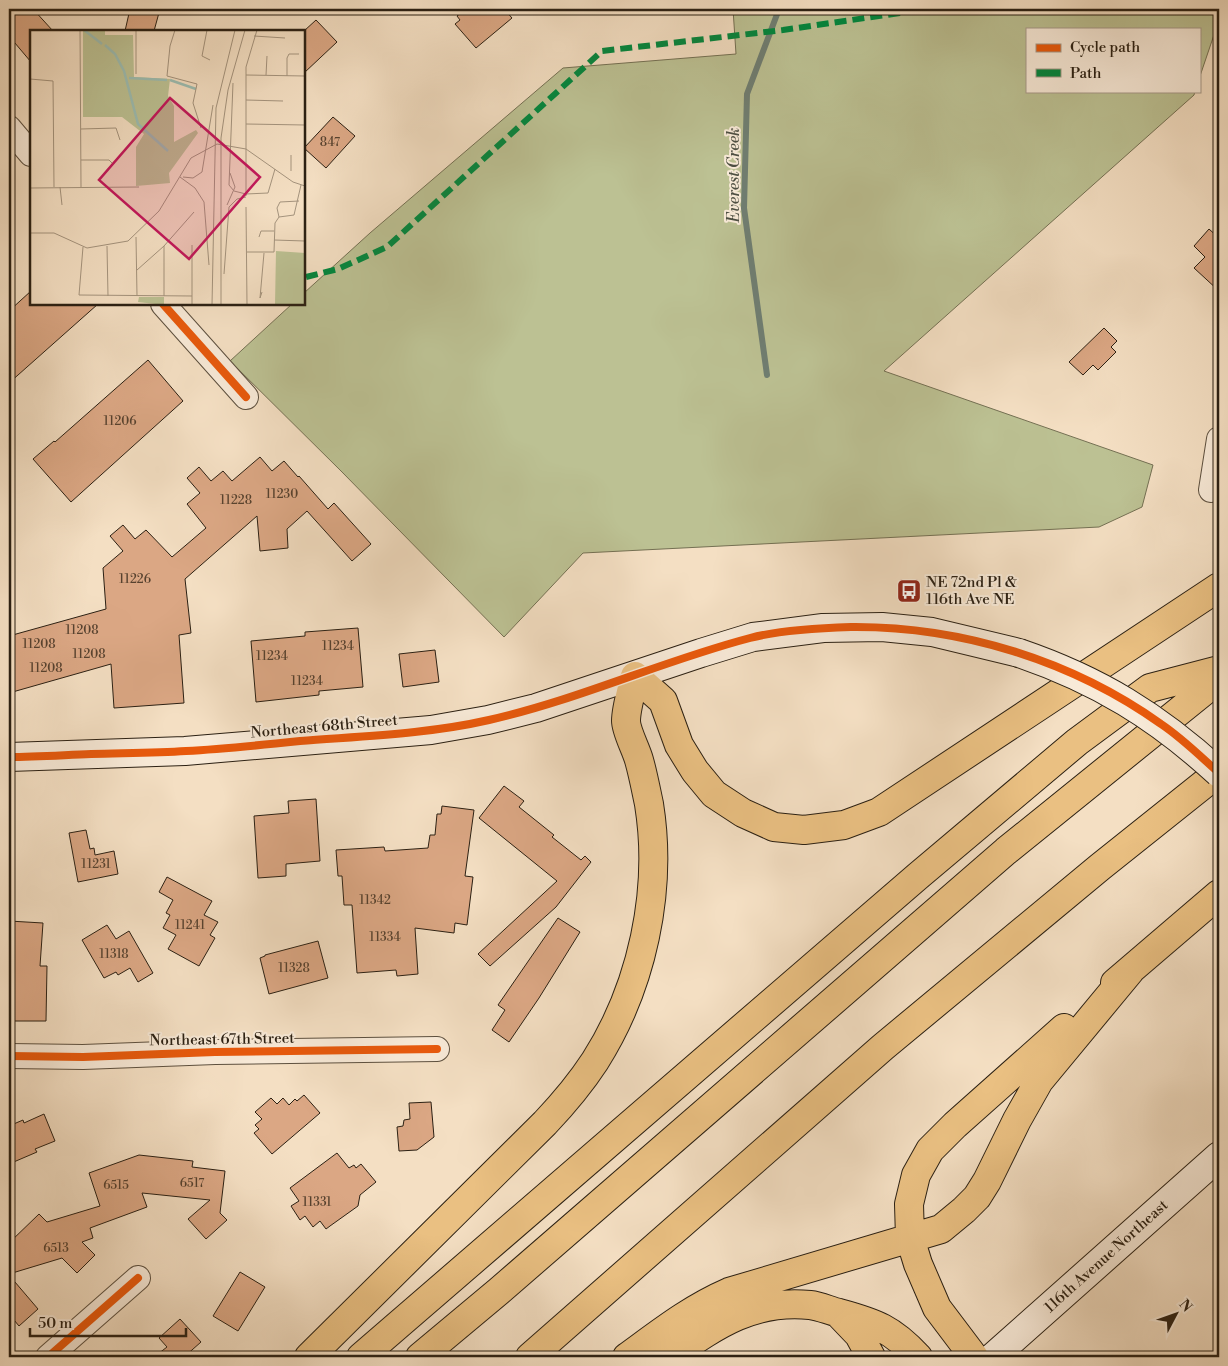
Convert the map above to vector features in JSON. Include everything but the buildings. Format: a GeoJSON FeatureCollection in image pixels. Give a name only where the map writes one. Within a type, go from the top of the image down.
{"type":"FeatureCollection","features":[{"type":"Feature","properties":{"kind":"highway"},"geometry":{"type":"LineString","coordinates":[[309,1357],[545,1123],[571,1094],[595,1061],[618,1017],[636,972],[646,934],[652,890],[653,851],[649,805],[639,760],[625,722],[635,676],[663,701],[679,745],[695,771],[714,794],[743,813],[774,827],[804,830],[844,825],[879,812],[1219,587]]}},
{"type":"Feature","properties":{"kind":"highway"},"geometry":{"type":"LineString","coordinates":[[361,1357],[918,876],[1077,742],[1150,688],[1219,670]]}},
{"type":"Feature","properties":{"kind":"highway"},"geometry":{"type":"LineString","coordinates":[[420,1357],[499,1291],[1006,851],[1219,679]]}},
{"type":"Feature","properties":{"kind":"highway"},"geometry":{"type":"LineString","coordinates":[[530,1357],[883,1048],[1100,867],[1219,772]]}},
{"type":"Feature","properties":{"kind":"highway"},"geometry":{"type":"LineString","coordinates":[[974,1357],[937,1308],[918,1264],[910,1238],[909,1204],[916,1175],[930,1150],[955,1125],[1219,894]]}},
{"type":"Feature","properties":{"kind":"highway"},"geometry":{"type":"LineString","coordinates":[[627,1357],[704,1302],[728,1292],[941,1229],[977,1197],[1039,1081],[1130,971]]}},
{"type":"Feature","properties":{"kind":"highway"},"geometry":{"type":"LineString","coordinates":[[670,1357],[733,1317],[759,1307],[784,1305],[811,1305],[868,1320],[890,1332],[918,1357]]}},
{"type":"Feature","properties":{"kind":"highway"},"geometry":{"type":"LineString","coordinates":[[838,1313],[859,1335],[872,1357]]}},
{"type":"Feature","properties":{"kind":"main road","name":"Northeast 68th Street"},"geometry":{"type":"LineString","coordinates":[[9,757],[185,752],[431,730],[488,720],[536,708],[753,637],[823,628],[882,627],[956,637],[1019,653],[1054,665],[1128,702],[1162,724],[1219,772]]}},
{"type":"Feature","properties":{"kind":"main road","name":"116th Avenue Northeast"},"geometry":{"type":"LineString","coordinates":[[993,1357],[1219,1156]]}},
{"type":"Feature","properties":{"kind":"street"},"geometry":{"type":"LineString","coordinates":[[9,128],[30,153]]}},
{"type":"Feature","properties":{"kind":"street"},"geometry":{"type":"LineString","coordinates":[[164,305],[246,397]]}},
{"type":"Feature","properties":{"kind":"street"},"geometry":{"type":"LineString","coordinates":[[1211,490],[1219,438]]}},
{"type":"Feature","properties":{"kind":"street","name":"Northeast 67th Street"},"geometry":{"type":"LineString","coordinates":[[9,1056],[83,1057],[215,1052],[437,1049]]}},
{"type":"Feature","properties":{"kind":"street"},"geometry":{"type":"LineString","coordinates":[[48,1357],[138,1278]]}},
{"type":"Feature","properties":{"kind":"green space"},"geometry":{"type":"Polygon","coordinates":[[[733,9],[1219,9],[1219,20],[1200,76],[1200,28],[1026,28],[1026,92],[1195,92],[1194,95],[884,371],[1153,465],[1142,507],[1099,527],[583,553],[504,637],[230,361],[291,305],[305,305],[305,292],[370,233],[563,68],[736,54],[733,9]]]}},
{"type":"Feature","properties":{"kind":"waterway","name":"Everest Creek"},"geometry":{"type":"LineString","coordinates":[[767,375],[744,208],[747,94],[779,9]]}},
{"type":"Feature","properties":{"kind":"marked path"},"geometry":{"type":"LineString","coordinates":[[306,277],[338,269],[387,247],[602,51],[783,30],[927,9]]}},
{"type":"Feature","properties":{"kind":"cycle path"},"geometry":{"type":"LineString","coordinates":[[164,305],[246,397]]}},
{"type":"Feature","properties":{"kind":"cycle path"},"geometry":{"type":"LineString","coordinates":[[9,757],[163,752],[243,747],[395,734],[466,725],[555,702],[717,647],[750,638],[787,631],[851,627],[892,628],[973,640],[1013,651],[1052,665],[1126,701],[1176,735],[1219,773]]}},
{"type":"Feature","properties":{"kind":"cycle path"},"geometry":{"type":"LineString","coordinates":[[9,1056],[83,1057],[215,1052],[437,1049]]}},
{"type":"Feature","properties":{"kind":"cycle path"},"geometry":{"type":"LineString","coordinates":[[48,1357],[138,1278]]}},
{"type":"Feature","properties":{"kind":"place","name":"NE 72nd Pl & 116th Ave NE"},"geometry":{"type":"Point","coordinates":[909,591]}}]}
